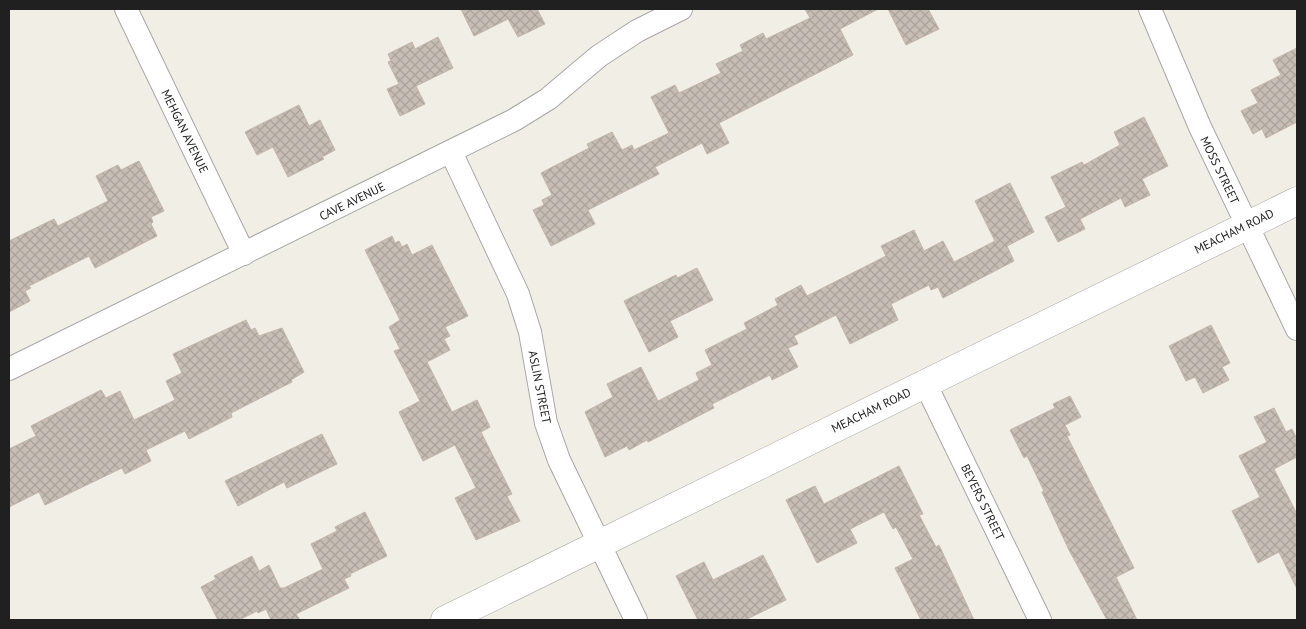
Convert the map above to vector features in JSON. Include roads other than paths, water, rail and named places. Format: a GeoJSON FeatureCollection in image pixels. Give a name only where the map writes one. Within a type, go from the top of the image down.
{"type":"FeatureCollection","features":[{"type":"Feature","properties":{"kind":"street","name":"MEHGAN AVENUE"},"geometry":{"type":"LineString","coordinates":[[126,9],[244,254]]}},
{"type":"Feature","properties":{"kind":"street","name":"CAVE AVENUE"},"geometry":{"type":"LineString","coordinates":[[9,369],[514,120],[548,99],[599,56],[629,36],[682,9]]}},
{"type":"Feature","properties":{"kind":"street","name":"MOSS STREET"},"geometry":{"type":"LineString","coordinates":[[1150,9],[1200,128],[1297,329]]}},
{"type":"Feature","properties":{"kind":"street","name":"ASLIN STREET"},"geometry":{"type":"LineString","coordinates":[[451,152],[518,294],[530,332],[546,422],[559,460],[636,620]]}},
{"type":"Feature","properties":{"kind":"street","name":"MEACHAM ROAD"},"geometry":{"type":"LineString","coordinates":[[445,620],[1297,200]]}},
{"type":"Feature","properties":{"kind":"street","name":"BEYERS STREET"},"geometry":{"type":"LineString","coordinates":[[926,383],[1040,620]]}}]}
